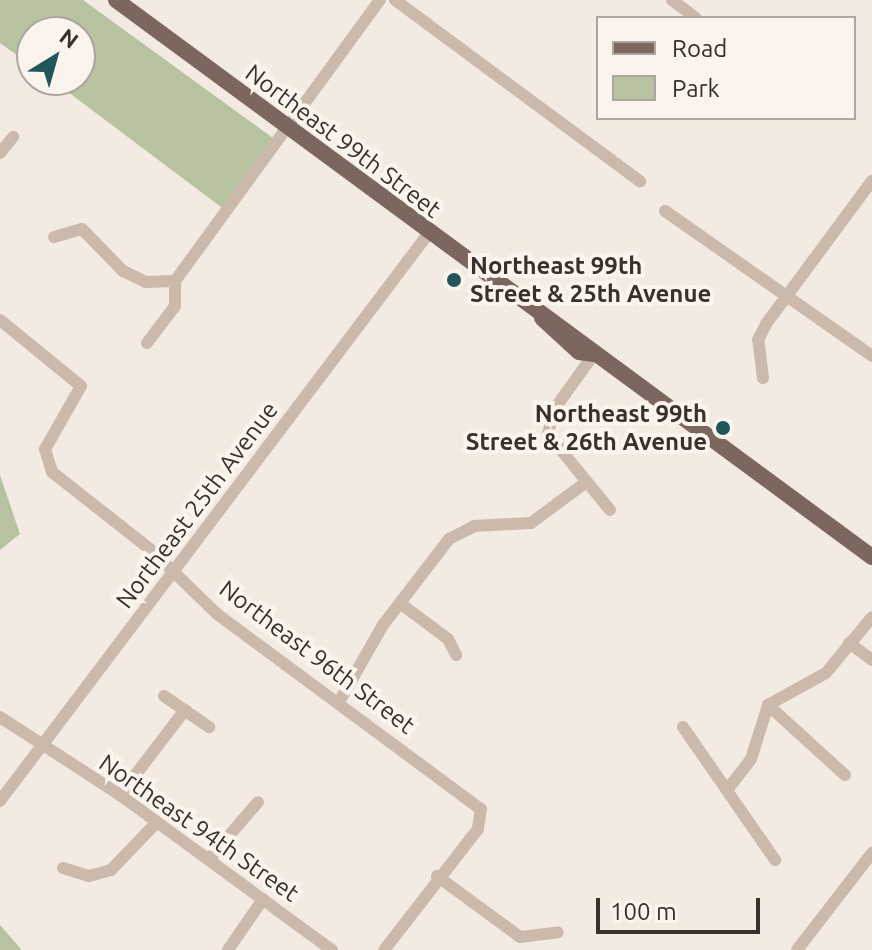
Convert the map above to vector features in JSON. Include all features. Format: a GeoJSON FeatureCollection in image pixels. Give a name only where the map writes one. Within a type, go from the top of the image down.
{"type":"FeatureCollection","features":[{"type":"Feature","properties":{"kind":"main road","name":"Northeast 99th Street"},"geometry":{"type":"LineString","coordinates":[[116,0],[542,318],[579,352],[594,354],[872,557]]}},
{"type":"Feature","properties":{"kind":"street"},"geometry":{"type":"LineString","coordinates":[[147,343],[175,306],[175,281],[380,0]]}},
{"type":"Feature","properties":{"kind":"street"},"geometry":{"type":"LineString","coordinates":[[395,0],[640,181]]}},
{"type":"Feature","properties":{"kind":"street"},"geometry":{"type":"LineString","coordinates":[[672,0],[693,16]]}},
{"type":"Feature","properties":{"kind":"street"},"geometry":{"type":"LineString","coordinates":[[0,153],[13,137]]}},
{"type":"Feature","properties":{"kind":"street"},"geometry":{"type":"LineString","coordinates":[[763,378],[758,340],[872,181]]}},
{"type":"Feature","properties":{"kind":"street"},"geometry":{"type":"LineString","coordinates":[[665,211],[872,356]]}},
{"type":"Feature","properties":{"kind":"street"},"geometry":{"type":"LineString","coordinates":[[54,237],[82,229],[123,271],[146,282],[175,281]]}},
{"type":"Feature","properties":{"kind":"street","name":"Northeast 25th Avenue"},"geometry":{"type":"LineString","coordinates":[[0,801],[428,234]]}},
{"type":"Feature","properties":{"kind":"street","name":"Northeast 96th Street"},"geometry":{"type":"LineString","coordinates":[[0,320],[72,373],[82,391],[45,449],[52,472],[175,571],[217,614],[339,702],[483,814],[437,876]]}},
{"type":"Feature","properties":{"kind":"street"},"geometry":{"type":"LineString","coordinates":[[594,354],[548,430],[585,483],[610,510]]}},
{"type":"Feature","properties":{"kind":"street"},"geometry":{"type":"LineString","coordinates":[[339,702],[401,604],[460,532],[531,523],[585,483]]}},
{"type":"Feature","properties":{"kind":"street"},"geometry":{"type":"LineString","coordinates":[[401,604],[448,639],[456,655]]}},
{"type":"Feature","properties":{"kind":"street"},"geometry":{"type":"LineString","coordinates":[[727,790],[751,759],[768,705],[818,680],[872,617]]}},
{"type":"Feature","properties":{"kind":"street"},"geometry":{"type":"LineString","coordinates":[[849,643],[872,660]]}},
{"type":"Feature","properties":{"kind":"street"},"geometry":{"type":"LineString","coordinates":[[164,696],[209,727]]}},
{"type":"Feature","properties":{"kind":"street"},"geometry":{"type":"LineString","coordinates":[[768,705],[845,775]]}},
{"type":"Feature","properties":{"kind":"street"},"geometry":{"type":"LineString","coordinates":[[120,795],[185,710]]}},
{"type":"Feature","properties":{"kind":"street","name":"Northeast 94th Street"},"geometry":{"type":"LineString","coordinates":[[0,717],[41,747],[120,795],[332,950]]}},
{"type":"Feature","properties":{"kind":"street"},"geometry":{"type":"LineString","coordinates":[[683,727],[775,860]]}},
{"type":"Feature","properties":{"kind":"street"},"geometry":{"type":"LineString","coordinates":[[209,859],[258,802]]}},
{"type":"Feature","properties":{"kind":"street"},"geometry":{"type":"LineString","coordinates":[[63,868],[89,876],[111,870],[157,822]]}},
{"type":"Feature","properties":{"kind":"street"},"geometry":{"type":"LineString","coordinates":[[797,950],[872,853]]}},
{"type":"Feature","properties":{"kind":"street"},"geometry":{"type":"LineString","coordinates":[[384,950],[437,876],[520,937],[558,932]]}},
{"type":"Feature","properties":{"kind":"street"},"geometry":{"type":"LineString","coordinates":[[228,950],[263,899]]}},
{"type":"Feature","properties":{"kind":"green space"},"geometry":{"type":"Polygon","coordinates":[[[0,0],[83,0],[273,138],[225,210],[73,96],[96,96],[96,16],[16,16],[16,54],[0,43],[0,0]]]}},
{"type":"Feature","properties":{"kind":"green space"},"geometry":{"type":"Polygon","coordinates":[[[0,475],[20,534],[0,550],[0,475]]]}},
{"type":"Feature","properties":{"kind":"green space"},"geometry":{"type":"Polygon","coordinates":[[[0,925],[20,948],[21,950],[0,950],[0,925]]]}},
{"type":"Feature","properties":{"kind":"place","name":"Northeast 99th Street & 25th Avenue"},"geometry":{"type":"Point","coordinates":[454,280]}},
{"type":"Feature","properties":{"kind":"place","name":"Northeast 99th Street & 26th Avenue"},"geometry":{"type":"Point","coordinates":[723,428]}}]}
